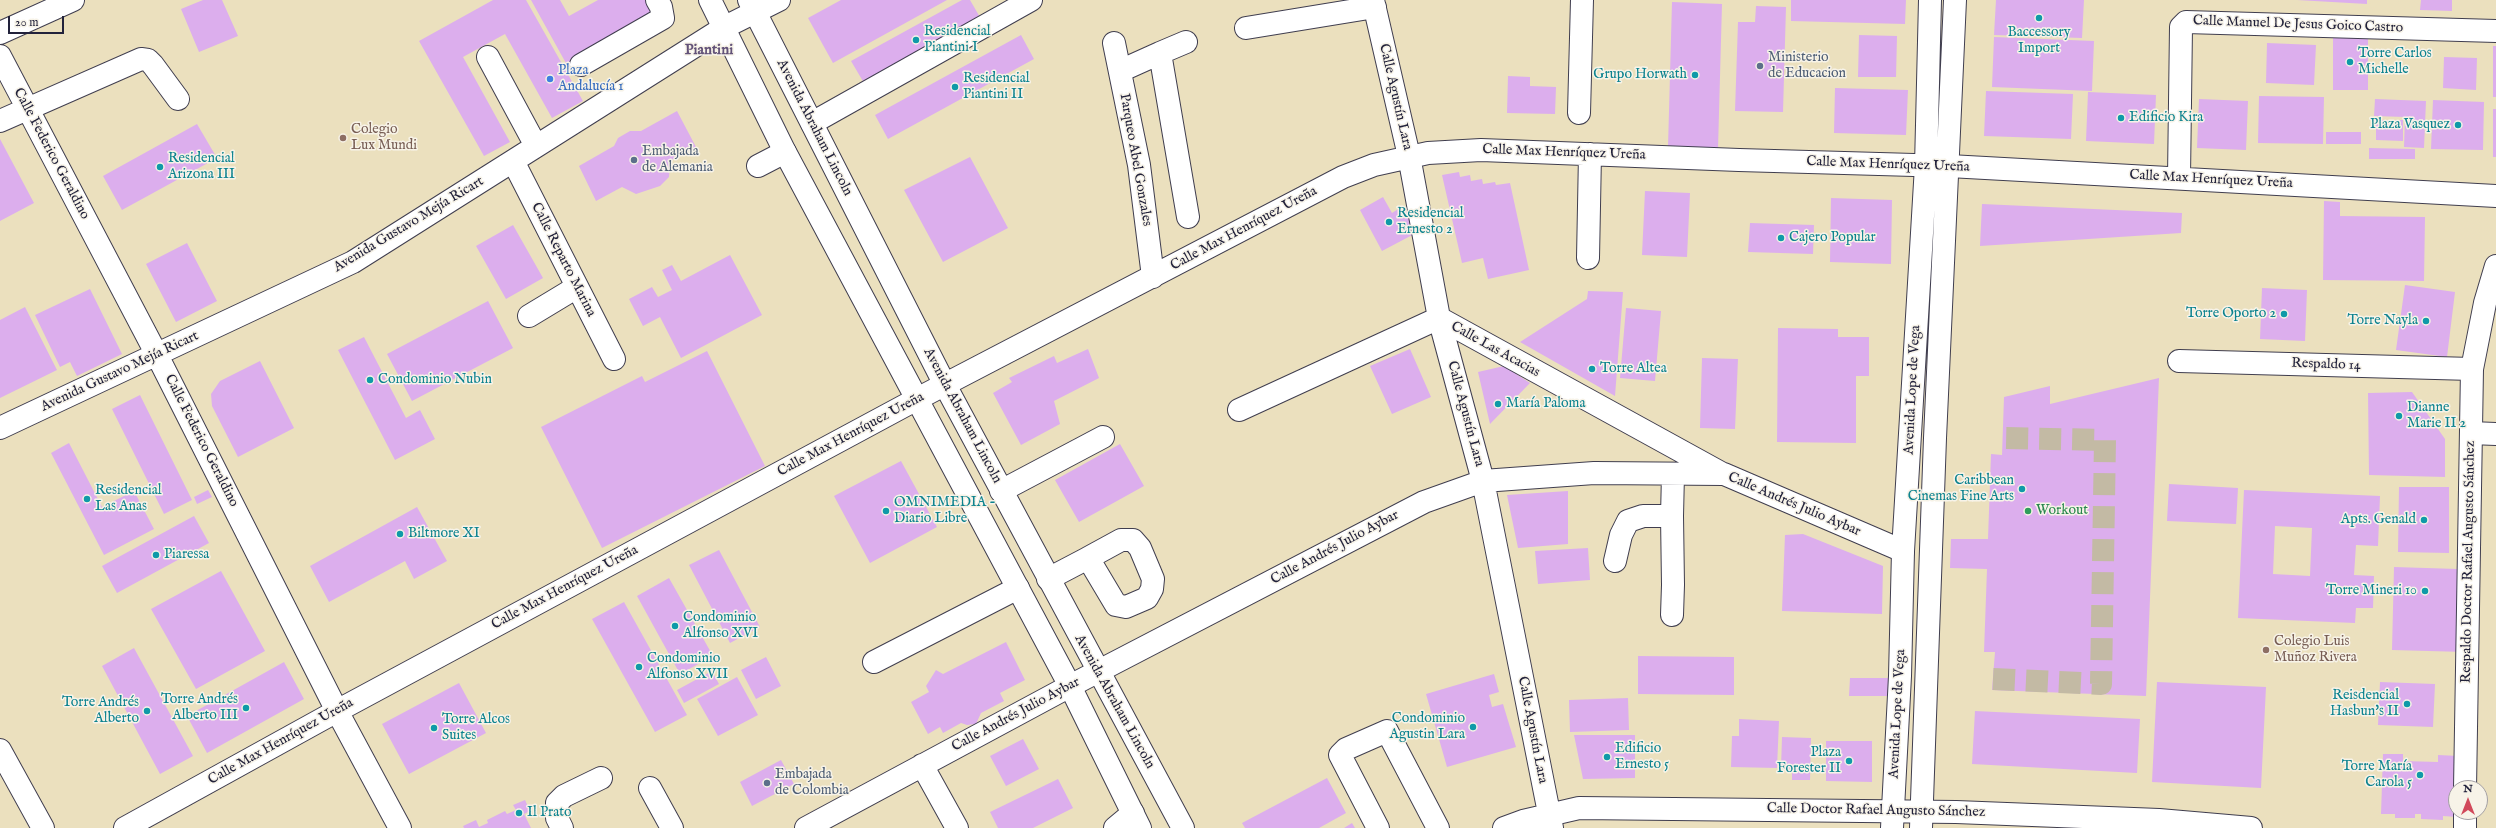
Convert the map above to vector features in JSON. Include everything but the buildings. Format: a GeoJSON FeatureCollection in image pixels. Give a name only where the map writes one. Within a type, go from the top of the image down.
{"type":"FeatureCollection","features":[{"type":"Feature","properties":{"kind":"street"},"geometry":{"type":"LineString","coordinates":[[0,33],[73,0]]}},
{"type":"Feature","properties":{"kind":"street"},"geometry":{"type":"LineString","coordinates":[[581,65],[663,18],[661,7],[657,0]]}},
{"type":"Feature","properties":{"kind":"street"},"geometry":{"type":"LineString","coordinates":[[710,0],[725,27],[785,152],[1070,686],[1137,820],[1115,828]]}},
{"type":"Feature","properties":{"kind":"street","name":"Avenida Gustavo Mejía Ricart"},"geometry":{"type":"LineString","coordinates":[[0,428],[353,262],[725,27],[752,6],[778,0]]}},
{"type":"Feature","properties":{"kind":"street"},"geometry":{"type":"LineString","coordinates":[[812,123],[1031,0]]}},
{"type":"Feature","properties":{"kind":"street"},"geometry":{"type":"LineString","coordinates":[[1579,113],[1582,0]]}},
{"type":"Feature","properties":{"kind":"street","name":"Avenida Lope de Vega"},"geometry":{"type":"LineString","coordinates":[[1893,820],[1900,676],[1903,551],[1926,166],[1930,0]]}},
{"type":"Feature","properties":{"kind":"street","name":"Avenida Lope de Vega"},"geometry":{"type":"LineString","coordinates":[[1921,820],[1935,438],[1949,166],[1955,0]]}},
{"type":"Feature","properties":{"kind":"street"},"geometry":{"type":"LineString","coordinates":[[1246,28],[1374,4]]}},
{"type":"Feature","properties":{"kind":"street","name":"Calle Agustín Lara"},"geometry":{"type":"LineString","coordinates":[[1374,4],[1409,156],[1439,318],[1483,481],[1551,822]]}},
{"type":"Feature","properties":{"kind":"street","name":"Avenida Abraham Lincoln"},"geometry":{"type":"LineString","coordinates":[[752,6],[944,385],[1183,828]]}},
{"type":"Feature","properties":{"kind":"street","name":"Calle Manuel De Jesus Goico Castro"},"geometry":{"type":"LineString","coordinates":[[2179,177],[2181,27],[2186,22],[2496,31]]}},
{"type":"Feature","properties":{"kind":"street"},"geometry":{"type":"LineString","coordinates":[[1120,71],[1186,42]]}},
{"type":"Feature","properties":{"kind":"street","name":"Parqueo Abel Gonzales"},"geometry":{"type":"LineString","coordinates":[[1114,43],[1139,165],[1153,276]]}},
{"type":"Feature","properties":{"kind":"street"},"geometry":{"type":"LineString","coordinates":[[1160,53],[1188,217]]}},
{"type":"Feature","properties":{"kind":"street","name":"Calle Federico Geraldino"},"geometry":{"type":"LineString","coordinates":[[0,56],[157,355],[337,710],[400,828]]}},
{"type":"Feature","properties":{"kind":"street"},"geometry":{"type":"LineString","coordinates":[[488,57],[536,146]]}},
{"type":"Feature","properties":{"kind":"street"},"geometry":{"type":"LineString","coordinates":[[0,121],[26,108],[141,59],[148,60],[153,65],[178,99]]}},
{"type":"Feature","properties":{"kind":"street","name":"Calle Max Henríquez Ureña"},"geometry":{"type":"LineString","coordinates":[[125,828],[337,710],[917,399],[1343,177],[1374,165],[1409,156],[1448,150],[1481,150],[1949,166],[2179,177],[2496,196]]}},
{"type":"Feature","properties":{"kind":"street"},"geometry":{"type":"LineString","coordinates":[[758,166],[785,152]]}},
{"type":"Feature","properties":{"kind":"street"},"geometry":{"type":"LineString","coordinates":[[1588,258],[1590,154]]}},
{"type":"Feature","properties":{"kind":"street","name":"Calle Reparto Marina"},"geometry":{"type":"LineString","coordinates":[[513,161],[574,262],[578,287],[614,359]]}},
{"type":"Feature","properties":{"kind":"street","name":"Respaldo Doctor Rafael Augusto Sánchez"},"geometry":{"type":"LineString","coordinates":[[2465,780],[2472,369],[2485,303],[2496,266]]}},
{"type":"Feature","properties":{"kind":"street"},"geometry":{"type":"LineString","coordinates":[[529,316],[578,287]]}},
{"type":"Feature","properties":{"kind":"street","name":"Calle Las Acacias"},"geometry":{"type":"LineString","coordinates":[[1239,410],[1439,318],[1724,474]]}},
{"type":"Feature","properties":{"kind":"street","name":"Respaldo 14"},"geometry":{"type":"LineString","coordinates":[[2179,361],[2472,369]]}},
{"type":"Feature","properties":{"kind":"street"},"geometry":{"type":"LineString","coordinates":[[2471,433],[2496,434]]}},
{"type":"Feature","properties":{"kind":"street"},"geometry":{"type":"LineString","coordinates":[[1001,491],[1103,437]]}},
{"type":"Feature","properties":{"kind":"street","name":"Calle Andrés Julio Aybar"},"geometry":{"type":"LineString","coordinates":[[806,828],[1070,686],[1424,502],[1483,481],[1594,473],[1724,474],[1903,551]]}},
{"type":"Feature","properties":{"kind":"street"},"geometry":{"type":"LineString","coordinates":[[1672,615],[1673,474]]}},
{"type":"Feature","properties":{"kind":"street"},"geometry":{"type":"LineString","coordinates":[[1615,561],[1621,535],[1628,521],[1643,516],[1672,516]]}},
{"type":"Feature","properties":{"kind":"street"},"geometry":{"type":"LineString","coordinates":[[1048,578],[1088,558]]}},
{"type":"Feature","properties":{"kind":"street"},"geometry":{"type":"LineString","coordinates":[[874,662],[1018,588]]}},
{"type":"Feature","properties":{"kind":"street"},"geometry":{"type":"LineString","coordinates":[[1378,828],[1340,755],[1346,749],[1387,731],[1438,828]]}},
{"type":"Feature","properties":{"kind":"street"},"geometry":{"type":"LineString","coordinates":[[0,750],[43,828]]}},
{"type":"Feature","properties":{"kind":"street"},"geometry":{"type":"LineString","coordinates":[[922,765],[957,828]]}},
{"type":"Feature","properties":{"kind":"street"},"geometry":{"type":"LineString","coordinates":[[562,828],[557,818],[557,803],[564,796],[601,778]]}},
{"type":"Feature","properties":{"kind":"street"},"geometry":{"type":"LineString","coordinates":[[650,788],[672,828]]}},
{"type":"Feature","properties":{"kind":"street","name":"Calle Doctor Rafael Augusto Sánchez"},"geometry":{"type":"LineString","coordinates":[[1504,828],[1551,822],[1579,808],[1893,820],[2099,818],[2251,828]]}},
{"type":"Feature","properties":{"kind":"tunnel"},"geometry":{"type":"LineString","coordinates":[[1993,679],[2101,684],[2105,440],[2002,438]]}},
{"type":"Feature","properties":{"kind":"place","name":"Baccessory Import"},"geometry":{"type":"Point","coordinates":[2039,18]}},
{"type":"Feature","properties":{"kind":"place","name":"Residencial Piantini I"},"geometry":{"type":"Point","coordinates":[916,40]}},
{"type":"Feature","properties":{"kind":"place","name":"Torre Carlos Michelle"},"geometry":{"type":"Point","coordinates":[2350,62]}},
{"type":"Feature","properties":{"kind":"place","name":"Ministerio de Educacion"},"geometry":{"type":"Point","coordinates":[1760,66]}},
{"type":"Feature","properties":{"kind":"place","name":"Grupo Horwath"},"geometry":{"type":"Point","coordinates":[1695,75]}},
{"type":"Feature","properties":{"kind":"place","name":"Plaza Andalucía 1"},"geometry":{"type":"Point","coordinates":[550,79]}},
{"type":"Feature","properties":{"kind":"place","name":"Residencial Piantini II"},"geometry":{"type":"Point","coordinates":[955,87]}},
{"type":"Feature","properties":{"kind":"place","name":"Edificio Kira"},"geometry":{"type":"Point","coordinates":[2121,118]}},
{"type":"Feature","properties":{"kind":"place","name":"Plaza Vasquez"},"geometry":{"type":"Point","coordinates":[2458,125]}},
{"type":"Feature","properties":{"kind":"place","name":"Colegio Lux Mundi"},"geometry":{"type":"Point","coordinates":[343,138]}},
{"type":"Feature","properties":{"kind":"place","name":"Embajada de Alemania"},"geometry":{"type":"Point","coordinates":[634,160]}},
{"type":"Feature","properties":{"kind":"place","name":"Residencial Arizona III"},"geometry":{"type":"Point","coordinates":[160,167]}},
{"type":"Feature","properties":{"kind":"place","name":"Residencial Ernesto 2"},"geometry":{"type":"Point","coordinates":[1389,222]}},
{"type":"Feature","properties":{"kind":"place","name":"Cajero Popular"},"geometry":{"type":"Point","coordinates":[1781,238]}},
{"type":"Feature","properties":{"kind":"place","name":"Torre Oporto 2"},"geometry":{"type":"Point","coordinates":[2284,314]}},
{"type":"Feature","properties":{"kind":"place","name":"Torre Nayla"},"geometry":{"type":"Point","coordinates":[2426,321]}},
{"type":"Feature","properties":{"kind":"place","name":"Torre Altea"},"geometry":{"type":"Point","coordinates":[1592,369]}},
{"type":"Feature","properties":{"kind":"place","name":"Condominio Nubin"},"geometry":{"type":"Point","coordinates":[370,380]}},
{"type":"Feature","properties":{"kind":"place","name":"María Paloma"},"geometry":{"type":"Point","coordinates":[1498,404]}},
{"type":"Feature","properties":{"kind":"place","name":"Dianne Marie II 2"},"geometry":{"type":"Point","coordinates":[2399,416]}},
{"type":"Feature","properties":{"kind":"place","name":"Caribbean Cinemas Fine Arts"},"geometry":{"type":"Point","coordinates":[2022,489]}},
{"type":"Feature","properties":{"kind":"place","name":"Residencial Las Anas"},"geometry":{"type":"Point","coordinates":[87,499]}},
{"type":"Feature","properties":{"kind":"place","name":"OMNIMEDIA - Diario Libre"},"geometry":{"type":"Point","coordinates":[886,511]}},
{"type":"Feature","properties":{"kind":"place","name":"Workout"},"geometry":{"type":"Point","coordinates":[2028,511]}},
{"type":"Feature","properties":{"kind":"place","name":"Apts. Genald"},"geometry":{"type":"Point","coordinates":[2424,520]}},
{"type":"Feature","properties":{"kind":"place","name":"Biltmore XI"},"geometry":{"type":"Point","coordinates":[400,534]}},
{"type":"Feature","properties":{"kind":"place","name":"Piaressa"},"geometry":{"type":"Point","coordinates":[156,555]}},
{"type":"Feature","properties":{"kind":"place","name":"Torre Mineri 10"},"geometry":{"type":"Point","coordinates":[2425,591]}},
{"type":"Feature","properties":{"kind":"place","name":"Condominio Alfonso XVI"},"geometry":{"type":"Point","coordinates":[675,626]}},
{"type":"Feature","properties":{"kind":"place","name":"Colegio Luis Muñoz Rivera"},"geometry":{"type":"Point","coordinates":[2266,650]}},
{"type":"Feature","properties":{"kind":"place","name":"Condominio Alfonso XVII"},"geometry":{"type":"Point","coordinates":[639,667]}},
{"type":"Feature","properties":{"kind":"place","name":"Reisdencial Hasbun's II"},"geometry":{"type":"Point","coordinates":[2407,704]}},
{"type":"Feature","properties":{"kind":"place","name":"Torre Andrés Alberto III"},"geometry":{"type":"Point","coordinates":[246,708]}},
{"type":"Feature","properties":{"kind":"place","name":"Torre Andrés Alberto"},"geometry":{"type":"Point","coordinates":[147,711]}},
{"type":"Feature","properties":{"kind":"place","name":"Condominio Agustin Lara"},"geometry":{"type":"Point","coordinates":[1473,727]}},
{"type":"Feature","properties":{"kind":"place","name":"Torre Alcos Suites"},"geometry":{"type":"Point","coordinates":[434,728]}},
{"type":"Feature","properties":{"kind":"place","name":"Edificio Ernesto 5"},"geometry":{"type":"Point","coordinates":[1607,757]}},
{"type":"Feature","properties":{"kind":"place","name":"Plaza Forester II"},"geometry":{"type":"Point","coordinates":[1849,761]}},
{"type":"Feature","properties":{"kind":"place","name":"Torre María Carola 5"},"geometry":{"type":"Point","coordinates":[2420,775]}},
{"type":"Feature","properties":{"kind":"place","name":"Embajada de Colombia"},"geometry":{"type":"Point","coordinates":[767,783]}},
{"type":"Feature","properties":{"kind":"place","name":"Il Prato"},"geometry":{"type":"Point","coordinates":[519,813]}},
{"type":"Feature","properties":{"kind":"district","name":"Piantini"},"geometry":{"type":"Point","coordinates":[709,51]}}]}
